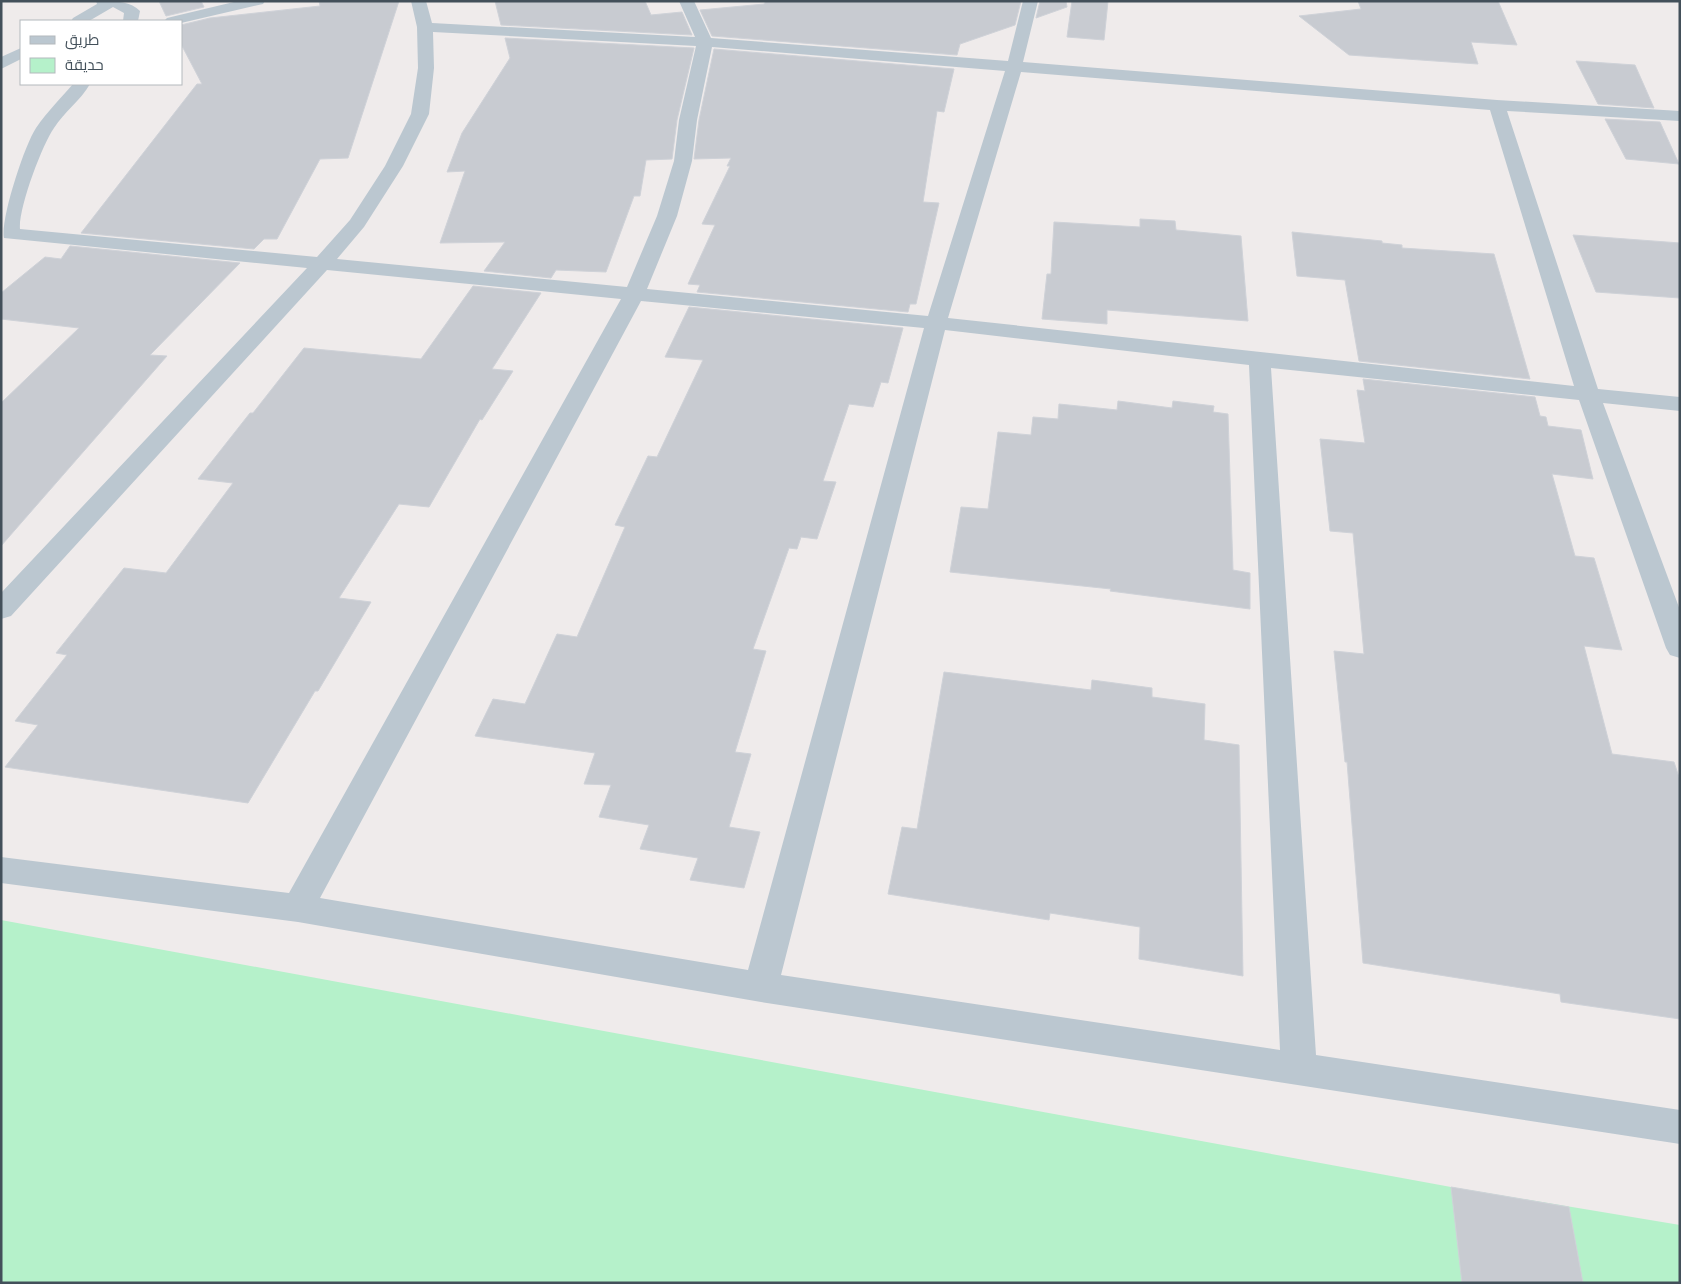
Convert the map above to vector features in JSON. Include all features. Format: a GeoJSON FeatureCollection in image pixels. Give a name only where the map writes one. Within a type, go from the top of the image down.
{"type":"FeatureCollection","features":[{"type":"Feature","properties":{"kind":"street"},"geometry":{"type":"LineString","coordinates":[[103,1],[113,2],[132,11],[130,20]]}},
{"type":"Feature","properties":{"kind":"street"},"geometry":{"type":"LineString","coordinates":[[176,20],[258,1]]}},
{"type":"Feature","properties":{"kind":"street"},"geometry":{"type":"LineString","coordinates":[[1,610],[323,263],[357,223],[388,174],[420,114],[426,68],[425,27],[418,1]]}},
{"type":"Feature","properties":{"kind":"street"},"geometry":{"type":"LineString","coordinates":[[298,908],[635,293],[668,216],[682,160],[688,120],[706,42],[686,1]]}},
{"type":"Feature","properties":{"kind":"street"},"geometry":{"type":"LineString","coordinates":[[761,987],[936,323],[1014,68],[1031,1]]}},
{"type":"Feature","properties":{"kind":"street"},"geometry":{"type":"LineString","coordinates":[[80,20],[113,2]]}},
{"type":"Feature","properties":{"kind":"street"},"geometry":{"type":"LineString","coordinates":[[425,27],[706,42],[1497,105],[1680,116]]}},
{"type":"Feature","properties":{"kind":"street"},"geometry":{"type":"LineString","coordinates":[[1,64],[20,54]]}},
{"type":"Feature","properties":{"kind":"street"},"geometry":{"type":"LineString","coordinates":[[81,85],[45,128],[30,156],[6,231],[936,323],[1260,360],[1680,404]]}},
{"type":"Feature","properties":{"kind":"street"},"geometry":{"type":"LineString","coordinates":[[1497,105],[1588,394],[1680,648]]}},
{"type":"Feature","properties":{"kind":"street"},"geometry":{"type":"LineString","coordinates":[[1260,360],[1299,1068]]}},
{"type":"Feature","properties":{"kind":"street"},"geometry":{"type":"LineString","coordinates":[[1,870],[298,908],[761,987],[1680,1127]]}},
{"type":"Feature","properties":{"kind":"green space"},"geometry":{"type":"Polygon","coordinates":[[[1,920],[1451,1187],[1680,1225],[1680,1283],[1,1283],[1,920]]]}},
{"type":"Feature","properties":{"kind":"building"},"geometry":{"type":"Polygon","coordinates":[[[159,1],[201,1],[204,7],[166,16],[159,1]]]}},
{"type":"Feature","properties":{"kind":"building"},"geometry":{"type":"Polygon","coordinates":[[[319,1],[399,1],[348,158],[320,159],[277,239],[264,239],[254,249],[81,233],[197,84],[202,84],[182,46],[182,25],[210,18],[320,6],[319,1]]]}},
{"type":"Feature","properties":{"kind":"building"},"geometry":{"type":"Polygon","coordinates":[[[495,1],[645,1],[651,15],[682,12],[692,35],[501,25],[495,1]]]}},
{"type":"Feature","properties":{"kind":"building"},"geometry":{"type":"Polygon","coordinates":[[[766,1],[1021,1],[1015,25],[960,44],[957,55],[712,36],[700,10],[764,4],[766,1]]]}},
{"type":"Feature","properties":{"kind":"building"},"geometry":{"type":"Polygon","coordinates":[[[1040,1],[1066,1],[1067,7],[1036,18],[1040,1]]]}},
{"type":"Feature","properties":{"kind":"building"},"geometry":{"type":"Polygon","coordinates":[[[1072,1],[1108,1],[1104,40],[1067,37],[1072,1]]]}},
{"type":"Feature","properties":{"kind":"building"},"geometry":{"type":"Polygon","coordinates":[[[1358,1],[1498,1],[1517,45],[1471,42],[1478,64],[1349,55],[1299,16],[1361,9],[1358,1]]]}},
{"type":"Feature","properties":{"kind":"building"},"geometry":{"type":"Polygon","coordinates":[[[505,38],[694,48],[677,120],[672,159],[646,160],[640,196],[634,196],[606,272],[556,270],[551,278],[484,271],[505,242],[440,243],[465,171],[447,172],[462,133],[510,58],[505,38]]]}},
{"type":"Feature","properties":{"kind":"building"},"geometry":{"type":"Polygon","coordinates":[[[714,49],[954,69],[944,112],[937,111],[923,202],[939,203],[916,304],[910,304],[908,312],[697,292],[700,285],[688,284],[715,225],[702,224],[730,166],[727,166],[731,158],[694,159],[699,120],[714,49]]]}},
{"type":"Feature","properties":{"kind":"building"},"geometry":{"type":"Polygon","coordinates":[[[1576,61],[1635,65],[1654,108],[1598,104],[1576,61]]]}},
{"type":"Feature","properties":{"kind":"building"},"geometry":{"type":"Polygon","coordinates":[[[1605,119],[1660,122],[1679,164],[1626,159],[1605,119]]]}},
{"type":"Feature","properties":{"kind":"building"},"geometry":{"type":"Polygon","coordinates":[[[1140,219],[1175,221],[1176,230],[1241,236],[1248,321],[1107,310],[1107,324],[1042,319],[1047,274],[1051,274],[1054,222],[1140,227],[1140,219]]]}},
{"type":"Feature","properties":{"kind":"building"},"geometry":{"type":"Polygon","coordinates":[[[1292,232],[1382,241],[1382,243],[1402,245],[1402,248],[1494,254],[1530,379],[1359,361],[1345,280],[1297,276],[1292,232]]]}},
{"type":"Feature","properties":{"kind":"building"},"geometry":{"type":"Polygon","coordinates":[[[1573,235],[1680,243],[1680,298],[1596,292],[1573,235]]]}},
{"type":"Feature","properties":{"kind":"building"},"geometry":{"type":"Polygon","coordinates":[[[70,246],[240,263],[150,355],[167,356],[1,546],[1,403],[79,328],[1,319],[1,293],[45,257],[61,259],[70,246]]]}},
{"type":"Feature","properties":{"kind":"building"},"geometry":{"type":"Polygon","coordinates":[[[473,286],[541,293],[492,369],[513,371],[482,420],[480,419],[429,507],[399,504],[339,598],[371,602],[248,803],[5,767],[38,725],[15,721],[67,655],[56,653],[124,568],[166,573],[233,483],[198,479],[304,348],[421,359],[473,286]]]}},
{"type":"Feature","properties":{"kind":"building"},"geometry":{"type":"Polygon","coordinates":[[[689,307],[903,328],[888,383],[881,382],[873,407],[849,404],[823,481],[836,482],[817,539],[801,537],[797,549],[789,548],[753,649],[766,651],[735,752],[751,754],[729,827],[760,832],[744,888],[690,880],[698,858],[640,849],[649,825],[599,817],[611,785],[584,784],[595,753],[475,736],[493,699],[525,704],[557,634],[577,637],[625,527],[615,525],[648,456],[657,457],[703,360],[665,357],[689,307]]]}},
{"type":"Feature","properties":{"kind":"building"},"geometry":{"type":"Polygon","coordinates":[[[1363,379],[1535,397],[1540,416],[1546,417],[1548,426],[1581,430],[1593,479],[1552,474],[1575,556],[1594,558],[1622,650],[1584,646],[1612,754],[1674,762],[1680,780],[1680,1019],[1561,1002],[1560,994],[1363,963],[1347,762],[1345,762],[1334,651],[1364,654],[1353,533],[1330,531],[1320,439],[1365,443],[1357,390],[1365,391],[1363,379]]]}},
{"type":"Feature","properties":{"kind":"building"},"geometry":{"type":"Polygon","coordinates":[[[1118,401],[1172,408],[1173,401],[1214,406],[1213,412],[1228,414],[1233,570],[1250,573],[1250,609],[1110,591],[1111,589],[950,572],[961,507],[988,509],[998,432],[1031,435],[1033,417],[1058,419],[1059,404],[1117,410],[1118,401]]]}},
{"type":"Feature","properties":{"kind":"building"},"geometry":{"type":"Polygon","coordinates":[[[944,672],[1091,690],[1092,680],[1152,688],[1152,697],[1205,704],[1204,740],[1239,745],[1243,976],[1139,959],[1140,927],[1050,913],[1049,920],[888,894],[902,827],[917,829],[944,672]]]}},
{"type":"Feature","properties":{"kind":"building"},"geometry":{"type":"Polygon","coordinates":[[[1451,1187],[1569,1207],[1583,1283],[1462,1283],[1451,1187]]]}}]}
